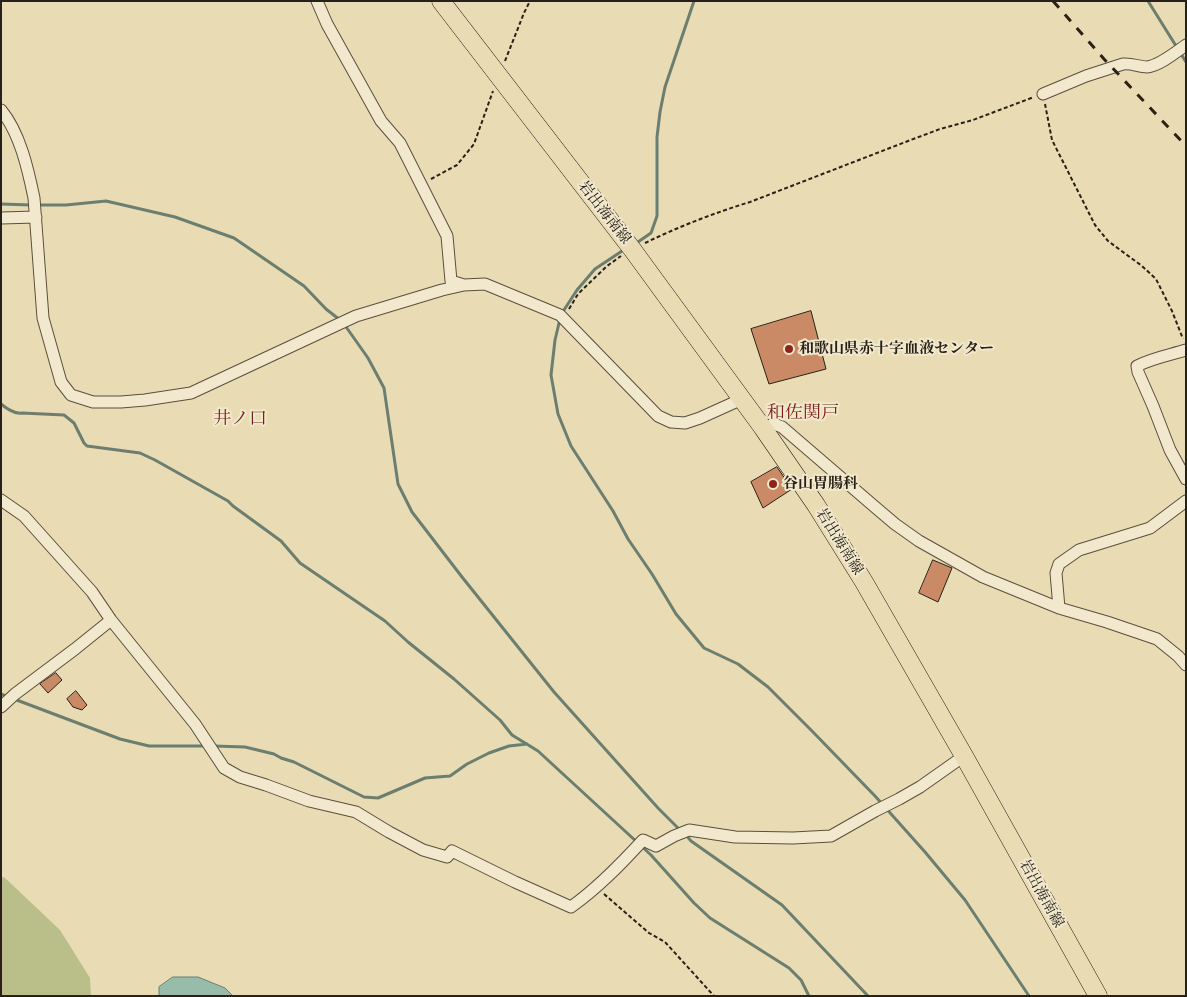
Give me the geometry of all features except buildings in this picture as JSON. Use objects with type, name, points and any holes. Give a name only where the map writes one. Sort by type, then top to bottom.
[{"type":"main road","name":"岩出海南線","points":[[441,1],[632,249],[763,428],[816,505],[864,582],[964,756],[1098,996]]},
{"type":"street","points":[[317,1],[327,24],[381,122],[400,143],[447,236],[451,281],[464,285]]},
{"type":"street","points":[[1042,94],[1086,76],[1124,64],[1147,67],[1156,65],[1181,48]]},
{"type":"street","points":[[1,110],[15,134],[27,167],[34,198],[43,318],[61,382],[71,395],[92,402],[121,402],[191,393],[356,316],[442,290],[464,285],[485,284],[560,315],[658,416],[671,422],[685,423],[742,399]]},
{"type":"street","points":[[1,218],[36,217]]},
{"type":"street","points":[[1186,348],[1167,356],[1146,361],[1137,366],[1170,450],[1186,479]]},
{"type":"street","points":[[763,428],[774,424],[782,427],[895,524],[919,541],[983,576],[1059,608],[1157,639],[1186,665]]},
{"type":"street","points":[[1,500],[24,516],[92,592],[111,620],[195,724],[224,768],[240,776],[308,801],[356,812],[424,850],[447,857],[452,851],[571,907],[616,869],[643,840],[656,846],[689,830],[735,837],[793,838],[831,836],[920,787],[964,756]]},
{"type":"street","points":[[1059,608],[1056,573],[1059,564],[1079,550],[1150,528],[1186,501]]},
{"type":"street","points":[[1,707],[111,620]]},
{"type":"path","points":[[421,184],[457,165],[474,144],[498,77],[530,1]]},
{"type":"path","points":[[564,319],[578,294],[607,266],[632,249],[664,234],[940,129],[973,120],[1042,94],[1052,140],[1095,224],[1108,241],[1142,266],[1156,279],[1172,310],[1186,348]]},
{"type":"path","points":[[596,887],[649,933],[665,942],[714,996]]},
{"type":"green space","points":[[4,877],[60,930],[90,978],[91,996],[1,996],[1,878]]},
{"type":"shaded area","points":[[173,977],[198,977],[225,988],[233,996],[159,996],[159,987]]},
{"type":"waterway","points":[[635,244],[651,233],[657,216],[657,137],[660,112],[665,87],[694,1]]},
{"type":"waterway","points":[[1148,1],[1186,62]]},
{"type":"waterway","points":[[38,205],[66,205],[106,201],[175,217],[234,238],[304,286],[326,309],[340,320]]},
{"type":"waterway","points":[[1,204],[31,205]]},
{"type":"waterway","points":[[562,313],[577,290],[595,269],[625,249]]},
{"type":"waterway","points":[[560,319],[555,340],[551,375],[558,414],[571,446],[676,614],[704,648],[738,664],[768,687],[875,796],[965,900],[1029,996]]},
{"type":"waterway","points":[[344,324],[368,358],[384,388],[398,484],[412,512],[554,692],[681,831]]},
{"type":"waterway","points":[[1,404],[17,413],[64,415],[74,423],[87,446],[140,453],[228,501],[281,541],[300,563],[385,621],[454,679],[500,720],[512,735],[538,751],[651,855],[710,918],[789,968],[801,980],[809,996]]},
{"type":"waterway","points":[[1,694],[8,697]]},
{"type":"waterway","points":[[14,699],[120,739],[149,746],[207,746]]},
{"type":"waterway","points":[[214,746],[245,747],[274,754],[364,797],[378,798],[425,778],[450,776],[467,764],[489,753],[509,746],[527,744]]},
{"type":"waterway","points":[[686,835],[691,841],[782,905],[868,996]]},
{"type":"railway","points":[[1053,1],[1104,59],[1186,146]]},
{"type":"place","name":"和歌山県赤十字血液センター","points":[[789,349]]},
{"type":"place","name":"谷山胃腸科","points":[[773,484]]},
{"type":"district","name":"和佐関戸","points":[[803,414]]},
{"type":"district","name":"井ノ口","points":[[240,420]]}]
